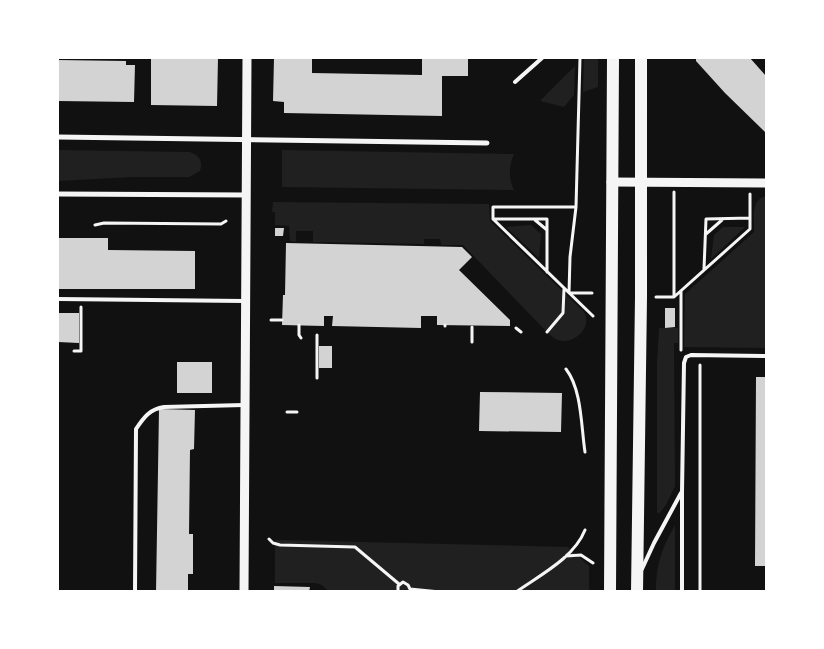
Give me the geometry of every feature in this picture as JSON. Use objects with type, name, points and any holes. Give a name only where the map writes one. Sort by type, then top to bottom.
[{"type":"main road","points":[[610,592],[612,58]]},
{"type":"main road","points":[[637,587],[641,58]]},
{"type":"street","points":[[244,592],[247,58]]},
{"type":"street","points":[[58,136],[487,143]]},
{"type":"street","points":[[611,182],[766,183]]},
{"type":"street","points":[[58,194],[247,195]]},
{"type":"lane","points":[[515,82],[542,58]]},
{"type":"lane","points":[[58,299],[246,301]]},
{"type":"lane","points":[[682,592],[684,363],[686,357],[766,356]]},
{"type":"lane","points":[[135,592],[136,428],[144,416],[154,409],[164,407],[246,405]]},
{"type":"lane","points":[[637,587],[654,544],[682,492]]},
{"type":"path","points":[[569,293],[570,257],[576,207],[580,58]]},
{"type":"path","points":[[674,192],[674,297]]},
{"type":"path","points":[[656,297],[674,297],[750,229],[750,194]]},
{"type":"path","points":[[576,207],[493,208],[493,219],[593,316]]},
{"type":"path","points":[[704,270],[706,219],[750,218]]},
{"type":"path","points":[[493,219],[547,219],[546,272]]},
{"type":"path","points":[[535,219],[547,230]]},
{"type":"path","points":[[706,235],[722,219]]},
{"type":"path","points":[[95,225],[104,223],[221,224],[226,221]]},
{"type":"path","points":[[547,332],[563,313],[564,288]]},
{"type":"path","points":[[681,291],[681,348],[686,357]]},
{"type":"path","points":[[569,293],[592,293]]},
{"type":"path","points":[[74,351],[81,351],[81,299]]},
{"type":"path","points":[[271,320],[282,320]]},
{"type":"path","points":[[299,325],[299,335],[301,338]]},
{"type":"path","points":[[472,327],[472,342]]},
{"type":"path","points":[[516,328],[521,332]]},
{"type":"path","points":[[317,335],[317,378]]},
{"type":"path","points":[[700,356],[700,592]]},
{"type":"path","points":[[566,369],[571,376],[578,397],[585,452]]},
{"type":"path","points":[[288,412],[298,412]]},
{"type":"path","points":[[516,592],[566,556],[578,544],[585,530]]},
{"type":"path","points":[[269,539],[273,543],[280,545],[355,547],[399,584]]},
{"type":"path","points":[[566,556],[581,555],[593,563]]},
{"type":"path","points":[[399,584],[405,582],[409,590],[440,592]]},
{"type":"path","points":[[398,592],[399,584]]},
{"type":"shaded area","points":[[584,58],[598,58],[598,87],[583,92]]},
{"type":"shaded area","points":[[575,66],[574,95],[564,107],[540,101]]},
{"type":"shaded area","points":[[58,150],[190,152],[200,159],[201,167],[200,171],[189,177],[132,177],[58,181]]},
{"type":"shaded area","points":[[282,150],[514,154],[510,172],[514,190],[282,187]]},
{"type":"shaded area","points":[[763,197],[766,197],[766,348],[684,347],[685,294],[754,232],[756,203]]},
{"type":"shaded area","points":[[273,202],[489,204],[490,221],[584,312],[586,324],[576,338],[564,341],[553,337],[463,245],[441,245],[440,239],[424,239],[424,244],[313,242],[313,231],[296,231],[296,242],[290,241],[289,226],[275,225],[275,212],[272,212]]},
{"type":"shaded area","points":[[531,225],[541,234],[539,258],[506,227]]},
{"type":"shaded area","points":[[723,227],[745,227],[711,259],[714,235]]},
{"type":"shaded area","points":[[659,328],[678,328],[678,343],[674,343],[675,486],[666,505],[659,514],[657,512],[657,361]]},
{"type":"shaded area","points":[[675,525],[675,591],[656,591],[657,573],[661,556]]},
{"type":"shaded area","points":[[275,540],[568,547],[589,566],[589,591],[329,592],[322,585],[315,583],[275,583]]},
{"type":"building","points":[[151,58],[218,58],[217,106],[151,105]]},
{"type":"building","points":[[274,58],[312,58],[312,73],[422,75],[422,58],[469,58],[468,76],[442,76],[442,116],[284,113],[284,102],[273,101]]},
{"type":"building","points":[[696,58],[750,58],[766,76],[766,133],[725,93],[696,61]]},
{"type":"building","points":[[58,60],[126,61],[126,65],[135,65],[134,102],[58,101]]},
{"type":"building","points":[[275,228],[284,228],[283,236],[275,236]]},
{"type":"building","points":[[58,238],[108,238],[108,250],[195,251],[195,289],[58,289]]},
{"type":"building","points":[[286,243],[462,247],[472,257],[459,270],[510,320],[510,326],[437,325],[437,316],[421,316],[421,328],[332,326],[333,316],[324,316],[324,326],[282,325],[283,295],[285,295]]},
{"type":"building","points":[[665,308],[675,308],[675,327],[665,328]]},
{"type":"building","points":[[58,313],[79,313],[79,343],[58,342]]},
{"type":"building","points":[[319,346],[332,346],[332,368],[319,368]]},
{"type":"building","points":[[177,362],[212,362],[212,393],[177,393]]},
{"type":"building","points":[[756,377],[766,377],[766,566],[755,566]]},
{"type":"building","points":[[480,392],[562,393],[561,432],[479,431]]},
{"type":"building","points":[[159,409],[195,410],[194,449],[190,450],[189,534],[193,534],[193,574],[188,574],[188,592],[156,592]]},
{"type":"building","points":[[274,586],[310,587],[309,592],[274,592]]}]
